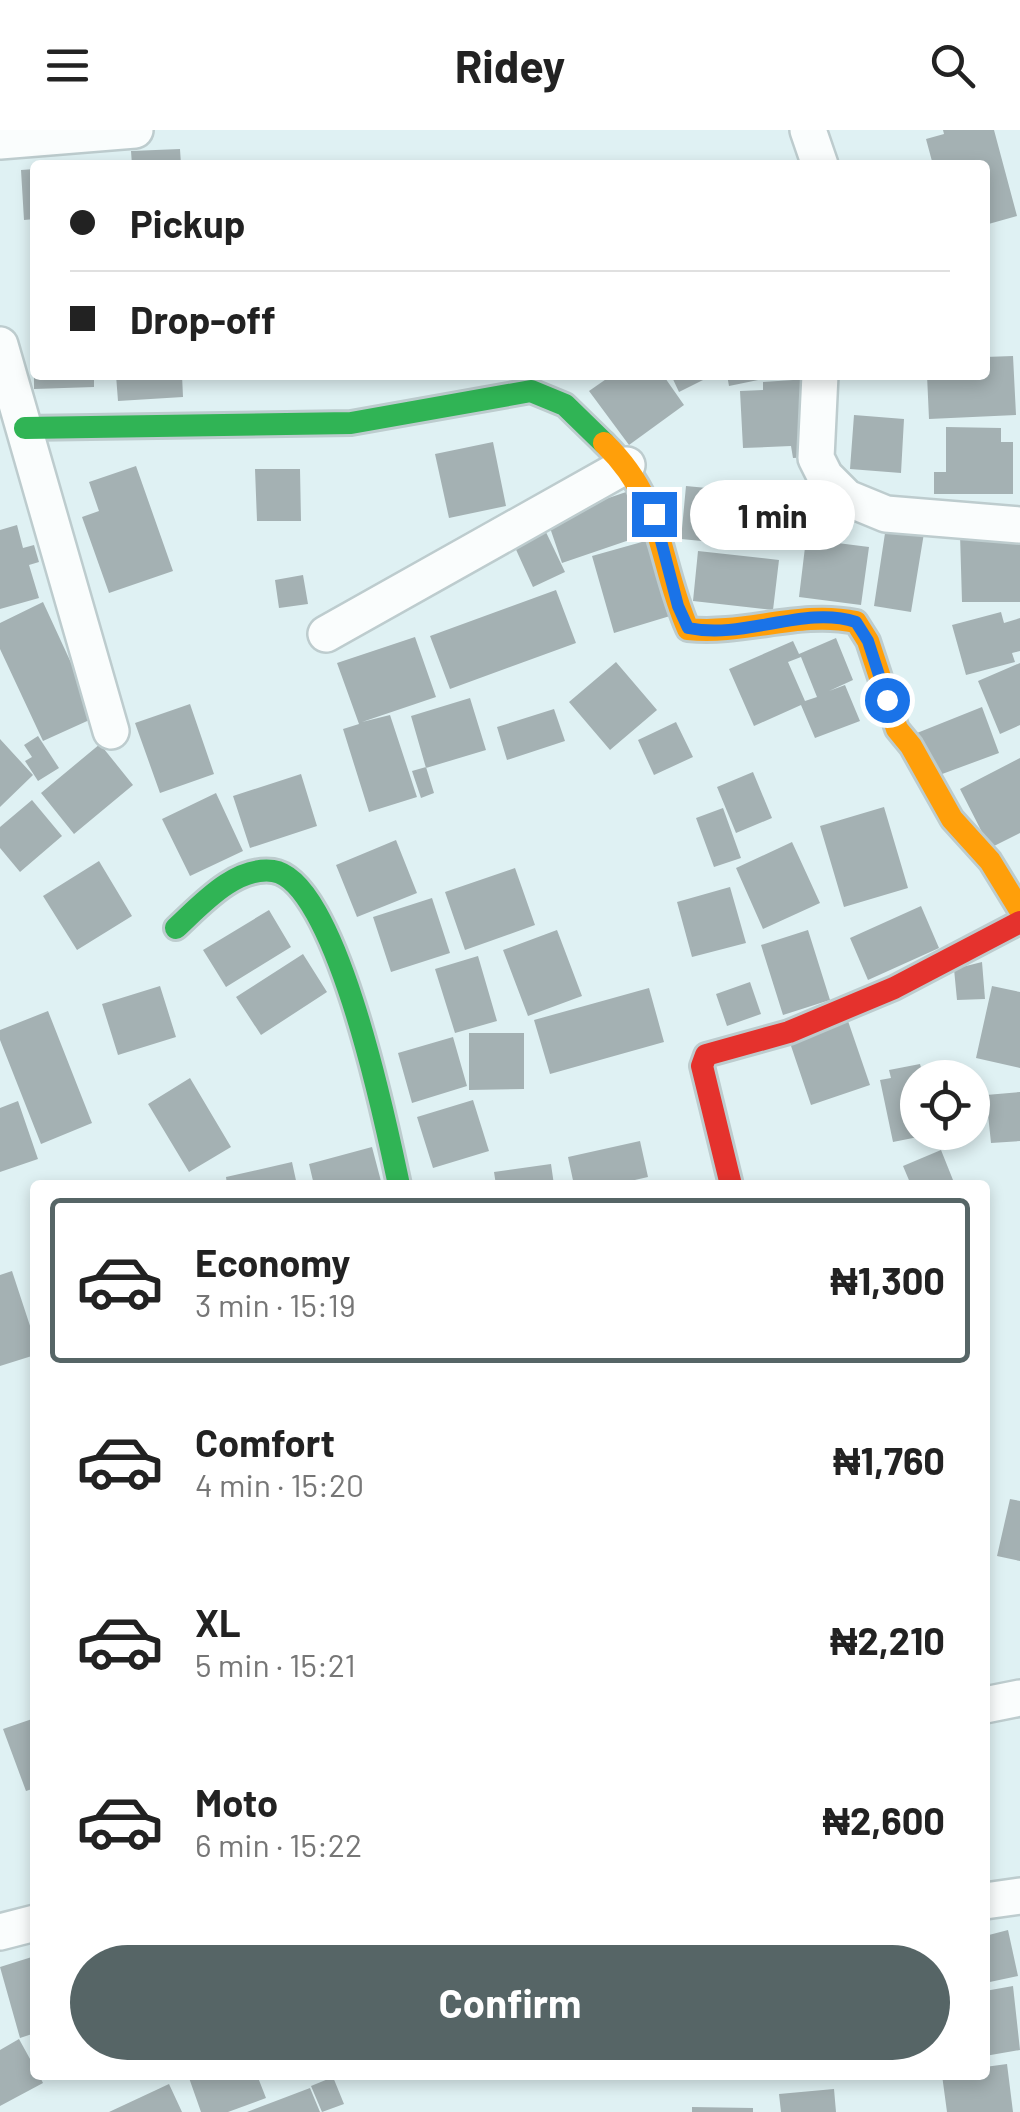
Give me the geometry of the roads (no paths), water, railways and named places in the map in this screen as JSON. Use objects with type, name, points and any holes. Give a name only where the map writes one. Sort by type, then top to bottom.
[{"type":"street","points":[[0,140],[135,130]]},
{"type":"street","points":[[808,130],[818,160]]},
{"type":"street","points":[[0,346],[112,731]]},
{"type":"street","points":[[820,380],[816,458],[825,476],[847,498],[886,514],[1020,525]]},
{"type":"street","points":[[25,428],[351,423],[531,391],[566,405],[627,464],[654,514],[678,606],[688,628],[712,634],[835,616],[856,622],[868,641],[897,729],[911,746],[952,819],[990,862],[1020,910]]},
{"type":"street","points":[[326,634],[627,464]]},
{"type":"street","points":[[176,928],[211,896],[240,879],[268,870],[284,874],[298,886],[330,943],[364,1026],[398,1180]]},
{"type":"street","points":[[731,1180],[702,1066],[706,1055],[789,1032],[876,996],[1020,922]]},
{"type":"street","points":[[990,1705],[1020,1698]]},
{"type":"street","points":[[990,1900],[1020,1896]]},
{"type":"street","points":[[0,1932],[30,1924]]}]
